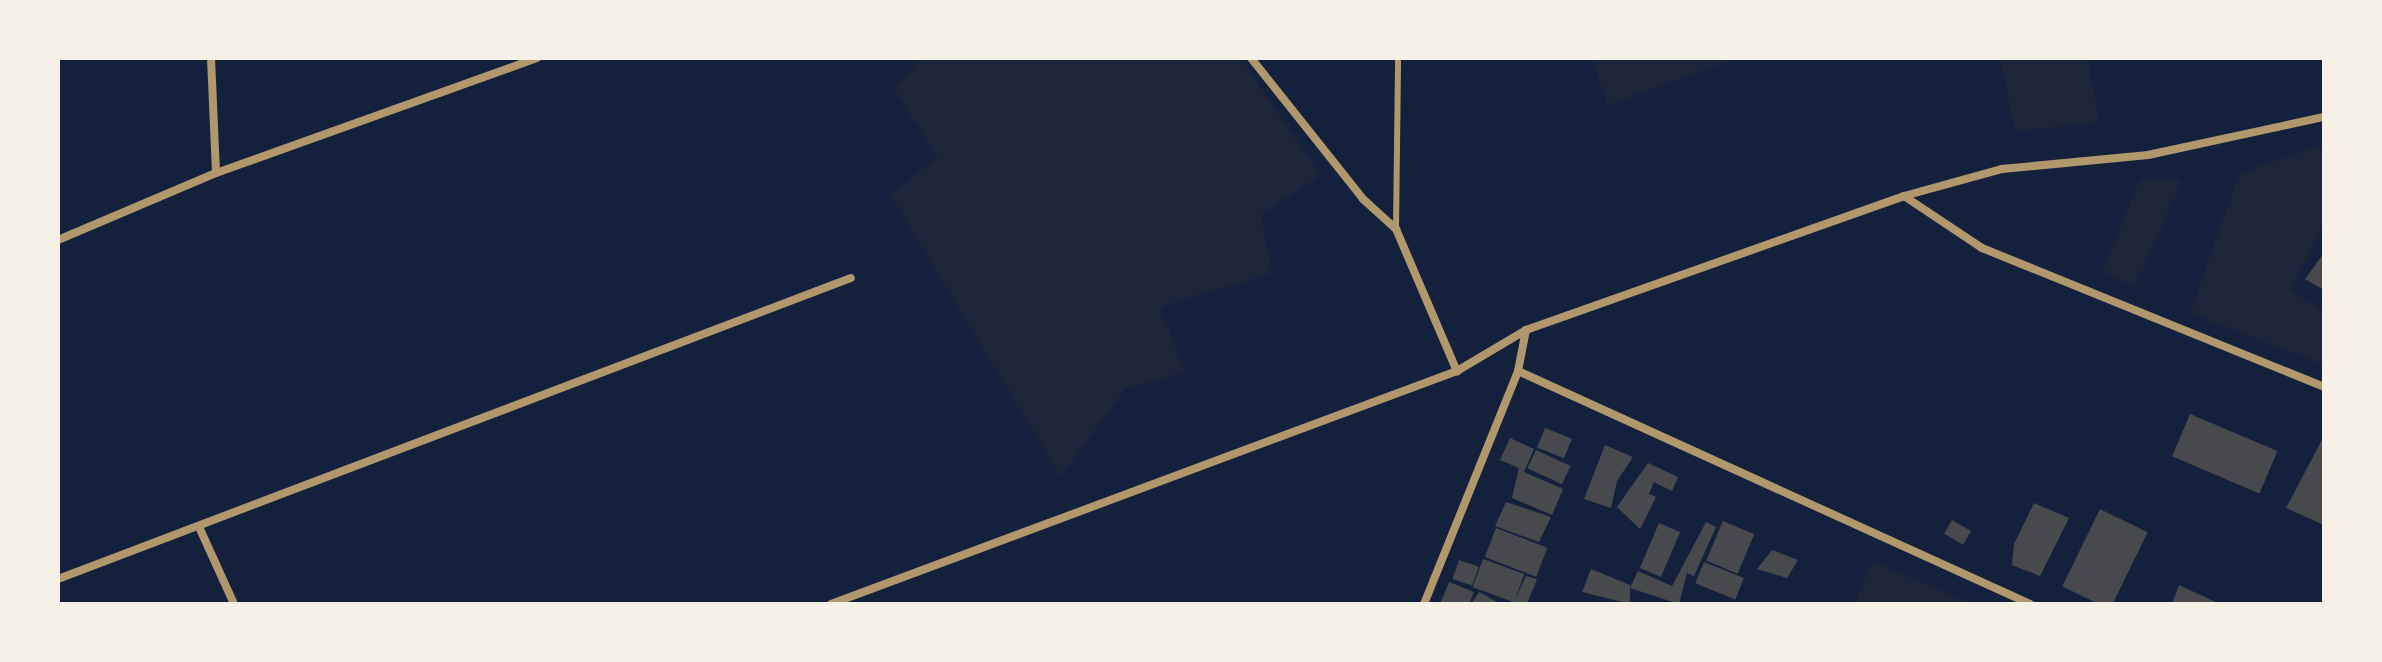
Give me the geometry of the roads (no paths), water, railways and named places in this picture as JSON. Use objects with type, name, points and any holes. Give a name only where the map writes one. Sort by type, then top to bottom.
[{"type":"street","points":[[211,58],[216,173]]},
{"type":"street","points":[[58,240],[216,173],[515,62],[537,58]]},
{"type":"street","points":[[1251,58],[1363,199],[1396,229],[1457,371]]},
{"type":"street","points":[[831,604],[1457,371],[1526,330],[1904,196],[2002,169],[2148,155],[2324,117]]},
{"type":"street","points":[[1904,196],[1982,248],[2324,387]]},
{"type":"street","points":[[58,579],[200,529],[851,278]]},
{"type":"street","points":[[1424,604],[1518,371],[1526,330]]},
{"type":"street","points":[[1518,371],[2030,604]]},
{"type":"street","points":[[200,529],[234,604]]},
{"type":"lane","points":[[1396,229],[1398,58]]}]
